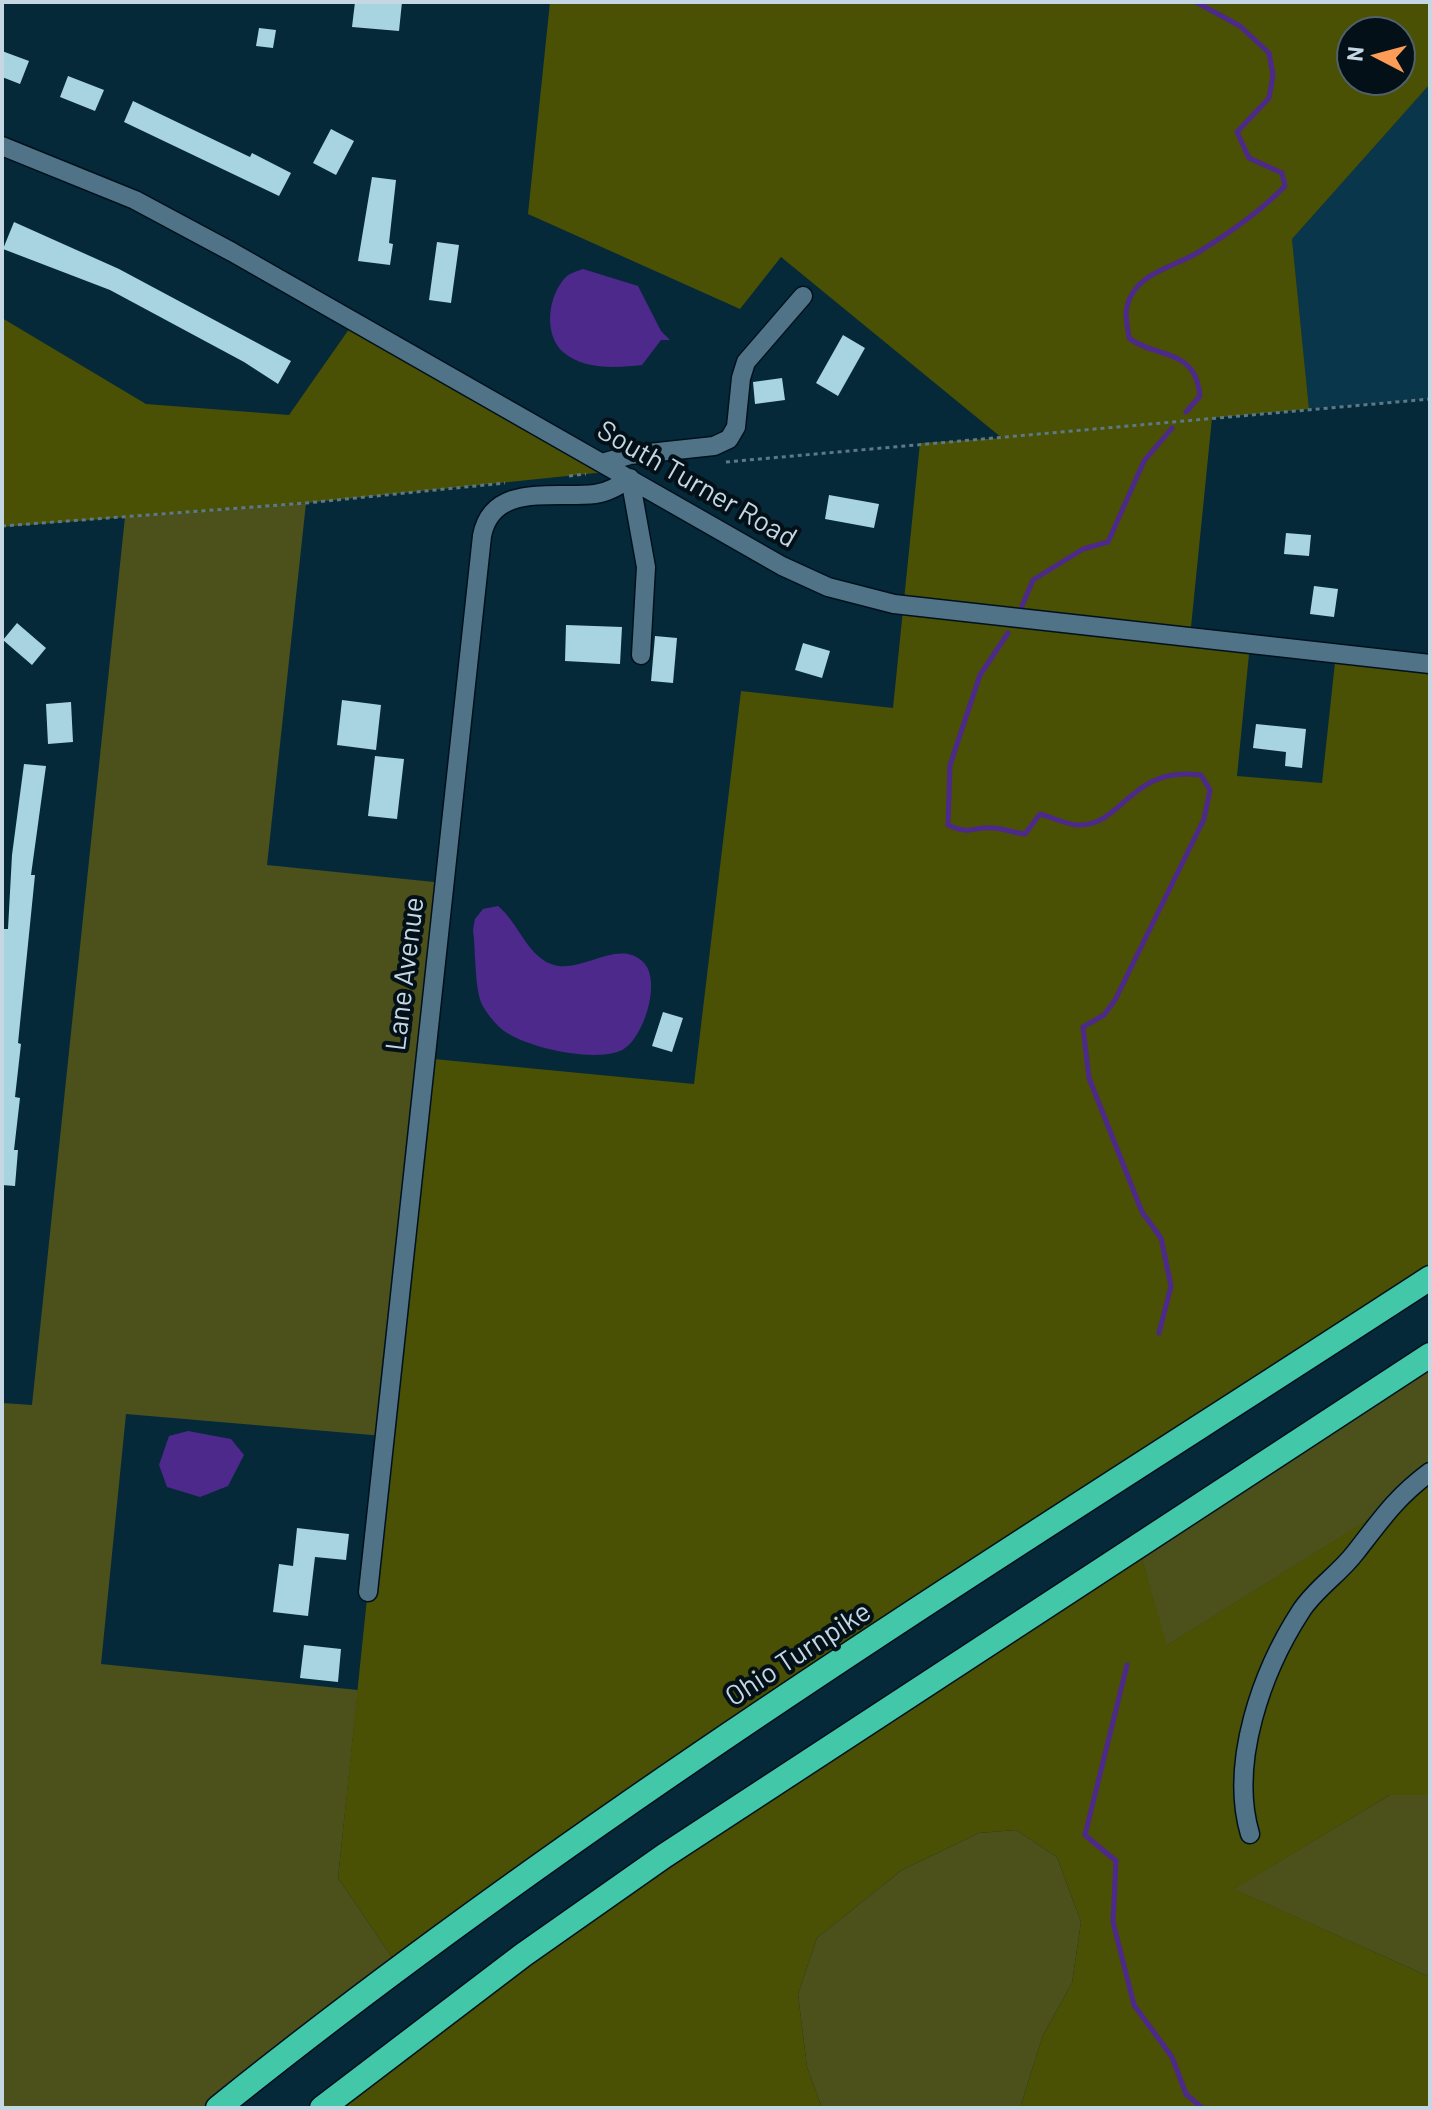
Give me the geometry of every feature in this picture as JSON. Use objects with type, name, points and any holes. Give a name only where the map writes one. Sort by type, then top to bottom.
[{"type":"highway","name":"Ohio Turnpike","points":[[218,2108],[409,1958],[625,1804],[1430,1278]]},
{"type":"highway","points":[[322,2108],[523,1955],[664,1856],[1430,1355]]},
{"type":"street","name":"South Turner Road","points":[[2,146],[135,200],[599,468],[630,478],[782,566],[861,597],[1005,617],[1430,664]]},
{"type":"street","points":[[599,468],[630,455],[714,446],[729,439],[736,427],[741,378],[746,362],[803,296]]},
{"type":"street","points":[[630,478],[646,567],[641,655]]},
{"type":"street","name":"Lane Avenue","points":[[368,1592],[431,980],[484,523],[496,506],[505,502],[523,497],[594,494],[612,490],[630,478]]},
{"type":"street","points":[[1250,1834],[1243,1811],[1248,1738],[1264,1680],[1302,1609],[1355,1554],[1386,1509],[1430,1472]]},
{"type":"path","points":[[714,463],[1430,399]]},
{"type":"path","points":[[563,477],[599,468]]},
{"type":"path","points":[[2,526],[306,503],[507,482]]},
{"type":"shaded area","points":[[1430,84],[1430,399],[1309,409],[1292,239]]},
{"type":"shaded area","points":[[583,269],[638,286],[661,331],[670,340],[661,340],[642,365],[590,365],[571,358],[557,344],[550,325],[555,294],[566,277]]},
{"type":"shaded area","points":[[498,906],[535,953],[551,964],[574,965],[623,953],[644,963],[651,983],[648,1010],[630,1044],[611,1054],[562,1052],[515,1037],[496,1023],[484,1008],[478,993],[473,930],[475,919],[483,909]]},
{"type":"shaded area","points":[[188,1431],[231,1439],[244,1455],[228,1486],[200,1497],[167,1487],[159,1465],[169,1436]]},
{"type":"green space","points":[[550,2],[1430,2],[1430,84],[1292,239],[1309,409],[1212,418],[1190,637],[1250,644],[1237,776],[1322,783],[1336,653],[1430,664],[1430,1278],[398,1966],[338,1878],[423,1058],[694,1084],[741,691],[893,708],[920,443],[1002,438],[781,257],[740,309],[528,214]]},
{"type":"green space","points":[[2,318],[146,404],[289,415],[354,322],[630,478],[596,473],[306,503],[2,527]]},
{"type":"green space","points":[[306,503],[267,865],[444,883],[384,1436],[126,1414],[101,1664],[358,1690],[338,1878],[398,1966],[218,2108],[2,2108],[2,1403],[32,1405],[125,517]]},
{"type":"green space","points":[[1430,1355],[1430,1472],[1386,1509],[1166,1646],[1138,1545]]},
{"type":"green space","points":[[1430,1472],[1430,1795],[1390,1795],[1234,1889],[1430,1977],[1430,2108],[1020,2108],[1043,2035],[1072,1983],[1081,1922],[1057,1857],[1016,1830],[979,1833],[902,1870],[817,1938],[798,1994],[807,2067],[822,2108],[322,2108],[373,2067],[1138,1545],[1167,1645],[1385,1509]]},
{"type":"green space","points":[[1390,1795],[1430,1795],[1430,1977],[1233,1889]]},
{"type":"green space","points":[[1016,1830],[1057,1857],[1081,1922],[1072,1983],[1043,2035],[1020,2108],[822,2108],[807,2067],[798,1994],[817,1938],[902,1870],[979,1833]]},
{"type":"building","points":[[355,2],[402,2],[399,31],[352,27]]},
{"type":"building","points":[[259,28],[276,30],[273,48],[256,46]]},
{"type":"building","points":[[2,51],[29,61],[20,84],[2,77]]},
{"type":"building","points":[[68,76],[104,90],[95,111],[60,97]]},
{"type":"building","points":[[133,101],[250,157],[252,153],[291,173],[279,196],[124,122]]},
{"type":"building","points":[[331,129],[354,141],[336,175],[313,163]]},
{"type":"building","points":[[372,177],[396,180],[389,243],[393,244],[390,265],[358,261]]},
{"type":"building","points":[[14,222],[119,269],[291,361],[278,384],[244,362],[110,290],[3,249]]},
{"type":"building","points":[[437,242],[459,245],[451,303],[429,300]]},
{"type":"building","points":[[843,335],[865,348],[838,396],[816,383]]},
{"type":"building","points":[[782,378],[785,400],[755,404],[753,382]]},
{"type":"building","points":[[829,495],[879,504],[874,528],[825,519]]},
{"type":"building","points":[[1286,533],[1311,535],[1309,556],[1284,554]]},
{"type":"building","points":[[1314,586],[1338,589],[1334,617],[1310,614]]},
{"type":"building","points":[[17,623],[46,648],[32,665],[3,640]]},
{"type":"building","points":[[566,625],[622,627],[620,664],[565,661]]},
{"type":"building","points":[[655,636],[677,638],[673,683],[651,681]]},
{"type":"building","points":[[803,643],[830,651],[822,678],[795,670]]},
{"type":"building","points":[[342,700],[381,705],[376,750],[337,745]]},
{"type":"building","points":[[71,702],[73,742],[48,744],[46,704]]},
{"type":"building","points":[[1256,724],[1306,729],[1302,768],[1285,766],[1286,752],[1253,748]]},
{"type":"building","points":[[375,756],[404,759],[397,819],[368,816]]},
{"type":"building","points":[[24,764],[46,766],[31,875],[35,875],[18,1043],[21,1044],[15,1097],[20,1098],[14,1150],[18,1150],[15,1186],[2,1185],[2,952],[4,929],[8,929],[12,855]]},
{"type":"building","points":[[663,1012],[683,1018],[672,1052],[652,1046]]},
{"type":"building","points":[[297,1528],[349,1534],[346,1560],[315,1557],[308,1616],[273,1612],[279,1564],[293,1566]]},
{"type":"building","points":[[304,1645],[341,1649],[338,1682],[300,1678]]},
{"type":"waterway","points":[[1186,412],[1200,396],[1197,380],[1182,361],[1129,338],[1126,317],[1129,301],[1143,281],[1220,238],[1254,214],[1285,186],[1282,173],[1249,158],[1237,132],[1269,98],[1273,75],[1269,53],[1240,26],[1196,2]]},
{"type":"waterway","points":[[1022,606],[1033,580],[1083,549],[1108,542],[1144,461],[1172,428]]},
{"type":"waterway","points":[[1008,633],[980,675],[950,765],[948,825],[962,830],[997,828],[1025,834],[1040,814],[1077,825],[1093,823],[1106,817],[1143,787],[1177,774],[1201,775],[1210,790],[1204,819],[1115,1000],[1104,1015],[1083,1027],[1089,1078],[1142,1212],[1161,1238],[1171,1286],[1159,1333]]},
{"type":"waterway","points":[[1127,1665],[1085,1835],[1116,1861],[1113,1922],[1134,2005],[1172,2057],[1186,2094],[1202,2108]]}]
